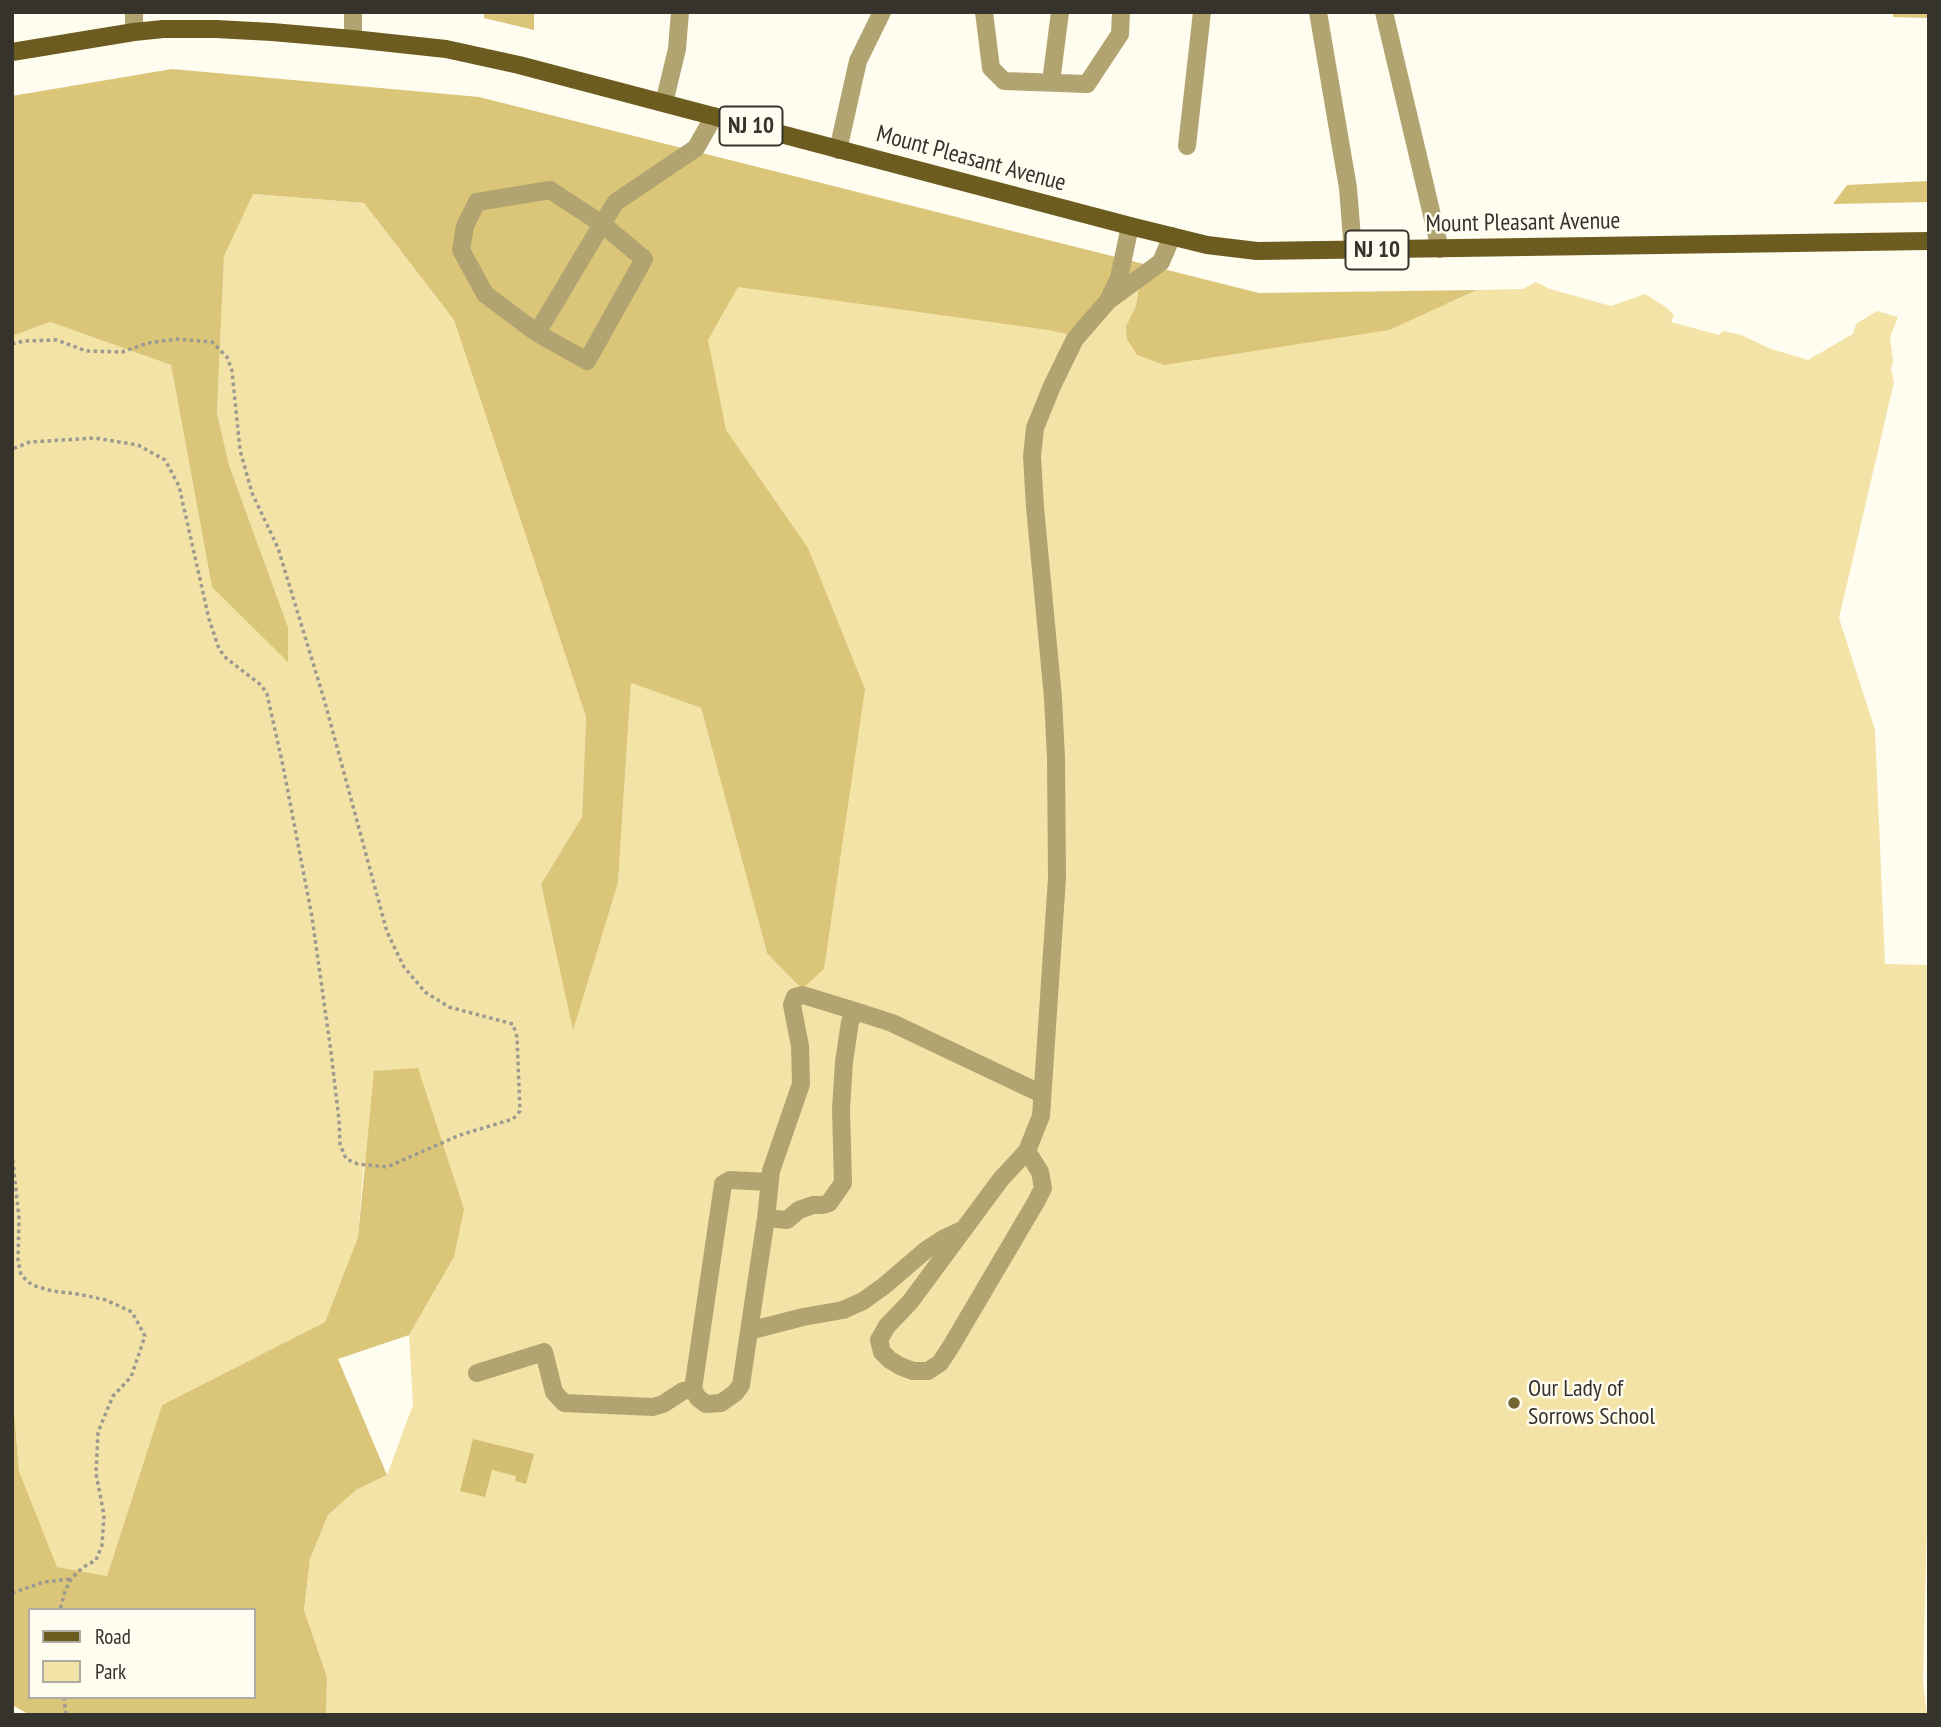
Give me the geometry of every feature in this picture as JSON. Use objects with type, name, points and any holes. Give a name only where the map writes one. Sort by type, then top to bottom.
[{"type":"main road","name":"Mount Pleasant Avenue","points":[[12,52],[163,29],[216,29],[353,38],[446,49],[519,65],[1130,226],[1207,245],[1257,251],[1929,241]]},
{"type":"street","points":[[134,12],[134,32]]},
{"type":"street","points":[[353,12],[353,38]]},
{"type":"street","points":[[664,103],[677,49],[680,12]]},
{"type":"street","points":[[838,150],[858,61],[882,12]]},
{"type":"street","points":[[984,12],[991,68],[1004,81],[1087,84],[1120,33],[1121,12]]},
{"type":"street","points":[[1051,82],[1060,12]]},
{"type":"street","points":[[1187,146],[1202,12]]},
{"type":"street","points":[[1318,12],[1348,188],[1353,251]]},
{"type":"street","points":[[1384,12],[1440,249]]},
{"type":"street","points":[[537,333],[616,202],[696,148],[714,116]]},
{"type":"street","points":[[550,190],[603,224],[644,259],[587,361],[537,333],[485,294],[461,250],[465,226],[477,202],[550,190]]},
{"type":"street","points":[[1108,301],[1119,278],[1130,226]]},
{"type":"street","points":[[1027,1151],[1040,1172],[1043,1188],[940,1363],[928,1371],[913,1371],[890,1360],[882,1352],[879,1340],[887,1326],[910,1302],[1001,1179],[1027,1151],[1041,1116],[1057,878],[1056,758],[1032,456],[1035,428],[1075,339],[1108,301],[1161,262],[1172,236]]},
{"type":"street","points":[[769,1182],[730,1180],[723,1184],[693,1389],[698,1398],[706,1404],[721,1403],[741,1385],[771,1171],[801,1084],[800,1046],[792,1005],[795,997],[803,995],[892,1023],[1042,1094]]},
{"type":"street","points":[[766,1218],[787,1220],[799,1210],[829,1203],[842,1183],[841,1108],[844,1062],[850,1022],[855,1011]]},
{"type":"street","points":[[749,1331],[843,1310],[863,1301],[926,1250],[964,1229]]},
{"type":"street","points":[[477,1373],[544,1352],[554,1392],[564,1403],[653,1407],[683,1391],[693,1389]]},
{"type":"path","points":[[12,344],[57,340],[86,351],[122,352],[149,343],[177,339],[212,342],[227,357],[232,371],[240,450],[252,493],[278,548],[324,699],[387,932],[404,967],[425,992],[449,1007],[513,1024],[517,1037],[520,1111],[513,1119],[460,1135],[387,1167],[358,1164],[346,1159],[340,1144],[331,1052],[312,917],[267,694],[261,685],[226,658],[219,649],[209,620],[179,486],[165,460],[138,445],[95,438],[30,442],[12,449]]},
{"type":"path","points":[[12,1153],[19,1218],[18,1260],[22,1275],[32,1286],[106,1300],[132,1312],[145,1336],[131,1377],[113,1396],[98,1432],[96,1474],[104,1515],[102,1545],[96,1560],[82,1568],[71,1579],[61,1608]]},
{"type":"path","points":[[12,1594],[44,1582],[71,1579]]},
{"type":"green space","points":[[252,194],[364,203],[454,320],[586,717],[582,817],[541,884],[573,1028],[618,883],[631,683],[701,708],[767,953],[726,430],[722,412],[692,378],[717,278],[1104,314],[1134,289],[1140,288],[1136,306],[1126,326],[1447,304],[1477,290],[1523,289],[1536,282],[1550,289],[1611,306],[1645,294],[1674,315],[1671,322],[1719,335],[1723,331],[1741,335],[1771,349],[1808,360],[1853,334],[1856,324],[1877,311],[1898,317],[1890,337],[1894,382],[1839,618],[1875,730],[1885,964],[1929,965],[1929,1439],[1923,1681],[1927,1715],[326,1715],[327,1677],[304,1610],[310,1559],[328,1515],[356,1490],[387,1475],[413,1405],[409,1335],[454,1257],[364,1161],[358,1237],[325,1322],[162,1405],[107,1576],[57,1568],[19,1471],[12,1384],[12,336],[50,322],[171,365],[212,587],[288,627],[229,465],[217,413],[224,256]]},
{"type":"shaded area","points":[[484,12],[534,12],[534,30],[484,18]]},
{"type":"shaded area","points":[[1893,12],[1929,12],[1929,18],[1893,17]]},
{"type":"shaded area","points":[[172,69],[479,97],[1259,293],[1477,290],[1389,330],[1164,365],[1137,355],[1127,339],[1126,326],[1136,306],[1139,288],[1134,289],[1103,317],[1085,338],[1049,330],[738,287],[708,340],[726,430],[808,548],[865,689],[824,969],[802,989],[767,953],[701,708],[631,683],[618,883],[573,1030],[541,884],[582,817],[586,717],[454,320],[364,203],[253,194],[224,256],[217,413],[229,465],[288,627],[288,662],[212,587],[171,365],[50,322],[12,336],[12,96]]},
{"type":"shaded area","points":[[1929,181],[1929,202],[1833,204],[1847,185]]},
{"type":"shaded area","points":[[418,1068],[464,1209],[454,1257],[409,1335],[338,1359],[387,1475],[356,1490],[328,1515],[310,1559],[304,1610],[327,1677],[326,1715],[30,1715],[12,1705],[12,1384],[19,1471],[57,1567],[107,1576],[162,1405],[325,1322],[358,1237],[374,1071]]},
{"type":"shaded area","points":[[473,1439],[534,1454],[526,1484],[515,1481],[516,1476],[492,1470],[485,1497],[460,1491]]},
{"type":"place","name":"Our Lady of Sorrows School","points":[[1514,1403]]}]
